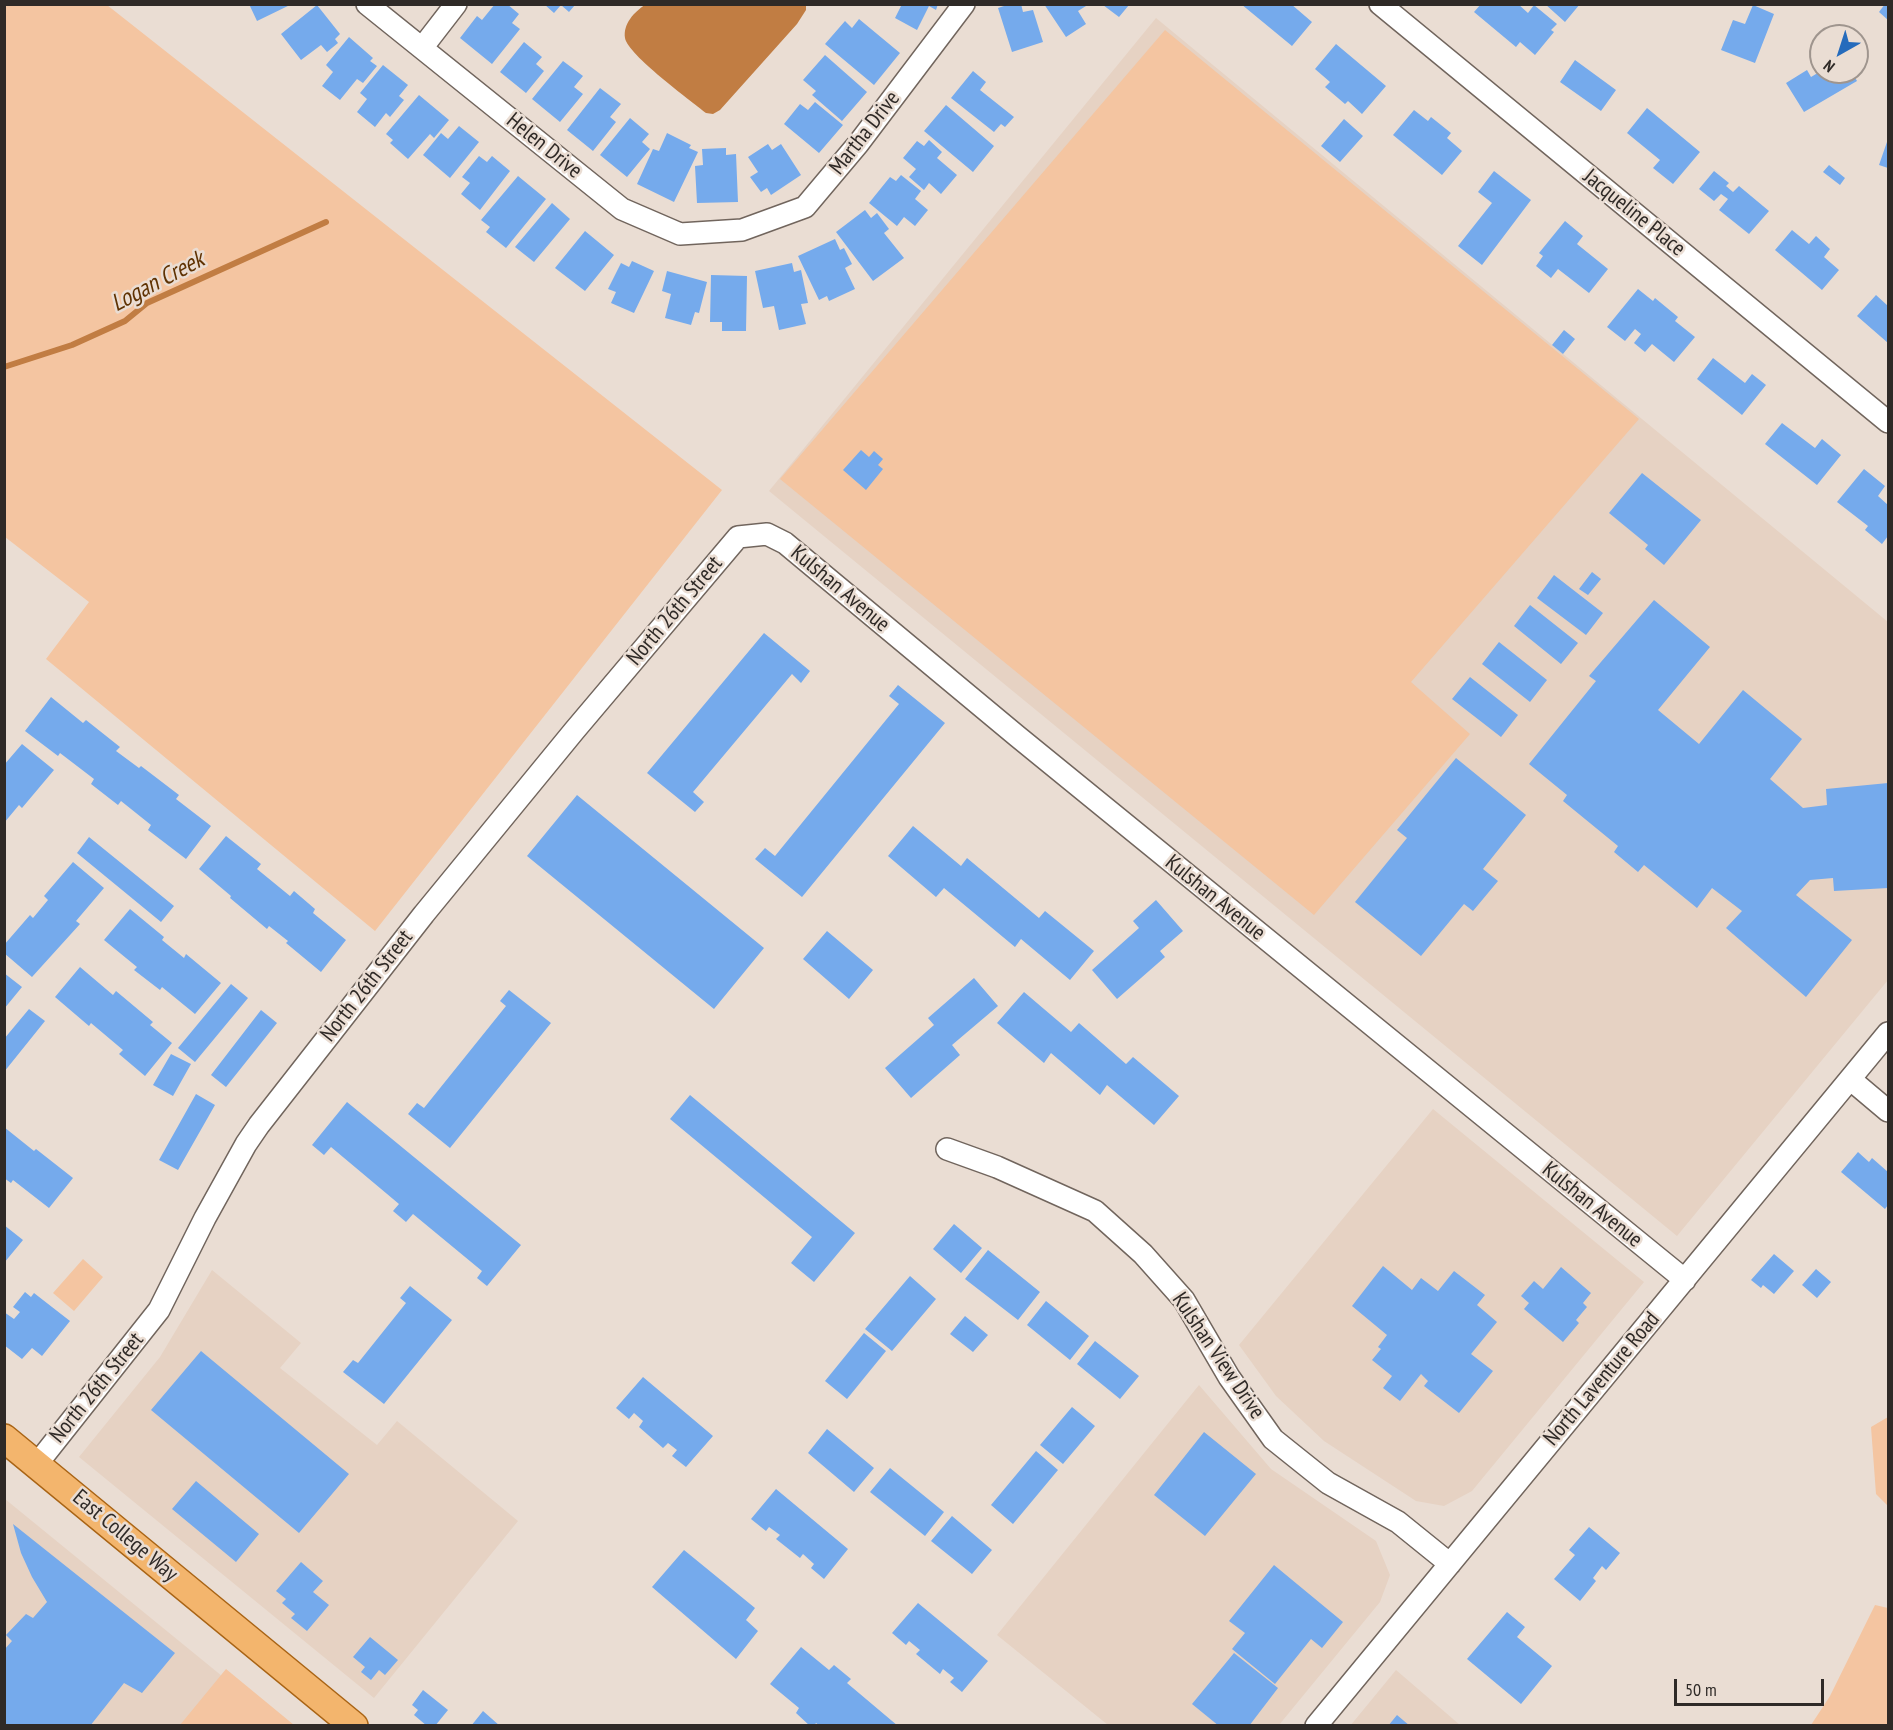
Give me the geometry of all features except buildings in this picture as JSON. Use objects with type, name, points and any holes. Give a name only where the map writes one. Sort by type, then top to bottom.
[{"type":"main road","name":"East College Way","points":[[4,1438],[354,1725]]},
{"type":"street","name":"Helen Drive","points":[[367,4],[622,208],[680,234],[742,230]]},
{"type":"street","points":[[422,48],[456,4]]},
{"type":"street","name":"Martha Drive","points":[[742,230],[805,207],[858,144],[964,4]]},
{"type":"street","name":"Jacqueline Place","points":[[1380,4],[1888,422]]},
{"type":"street","name":"Kulshan Avenue","points":[[738,537],[767,534],[785,543],[1017,736],[1685,1280]]},
{"type":"street","name":"North 26th Street","points":[[37,1464],[159,1310],[205,1218],[259,1125],[424,914],[581,722],[738,537]]},
{"type":"street","name":"North Laventure Road","points":[[1316,1725],[1888,1033]]},
{"type":"street","points":[[1850,1079],[1888,1111]]},
{"type":"street","name":"Kulshan View Drive","points":[[947,1149],[997,1167],[1095,1211],[1143,1254],[1184,1300],[1229,1377],[1273,1439],[1328,1483],[1398,1522],[1449,1564]]},
{"type":"shaded area","points":[[806,4],[806,10],[797,24],[720,110],[713,114],[706,113],[674,88],[629,46],[625,38],[626,28],[633,15],[645,5]]},
{"type":"shaded area","points":[[4,5],[107,5],[722,490],[375,931],[46,659],[89,602],[5,537]]},
{"type":"shaded area","points":[[1156,18],[1888,622],[1888,980],[1677,1236],[769,491]]},
{"type":"shaded area","points":[[1165,30],[1639,419],[1411,682],[1470,734],[1314,915],[780,479]]},
{"type":"shaded area","points":[[1433,1109],[1644,1282],[1472,1491],[1444,1506],[1416,1501],[1324,1441],[1276,1396],[1239,1345]]},
{"type":"shaded area","points":[[83,1259],[103,1277],[74,1311],[53,1293]]},
{"type":"shaded area","points":[[212,1270],[301,1343],[280,1368],[377,1445],[397,1421],[518,1521],[374,1698],[79,1457],[160,1357]]},
{"type":"shaded area","points":[[1199,1385],[1271,1469],[1376,1541],[1390,1575],[1380,1602],[1279,1725],[1108,1725],[997,1635]]},
{"type":"shaded area","points":[[1888,1417],[1888,1506],[1876,1494],[1871,1427]]},
{"type":"shaded area","points":[[5,1499],[282,1725],[5,1725]]},
{"type":"shaded area","points":[[1875,1605],[1888,1608],[1888,1725],[1811,1725],[1830,1696]]},
{"type":"shaded area","points":[[226,1669],[294,1725],[180,1725]]},
{"type":"shaded area","points":[[1396,1670],[1460,1725],[1350,1726]]},
{"type":"waterway","name":"Logan Creek","points":[[4,367],[72,345],[125,321],[147,303],[326,222]]}]
